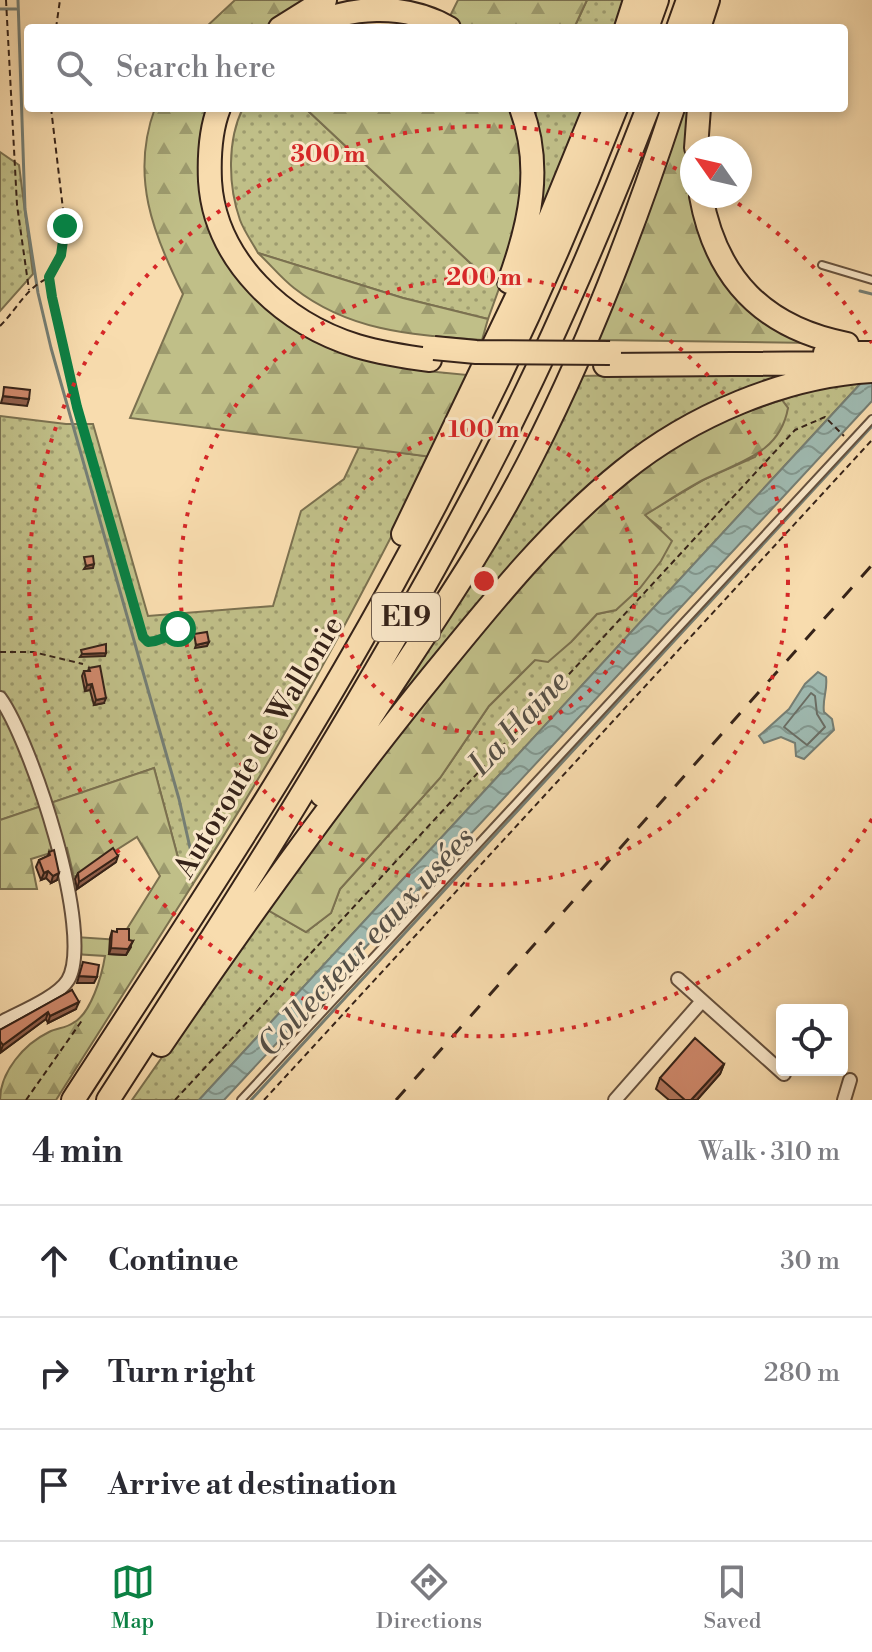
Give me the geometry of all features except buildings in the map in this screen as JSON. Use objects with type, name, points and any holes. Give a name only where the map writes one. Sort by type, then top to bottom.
[{"type":"highway","points":[[286,24],[325,0]]},
{"type":"highway","points":[[627,24],[635,0]]},
{"type":"highway","points":[[648,24],[657,0]]},
{"type":"highway","points":[[679,24],[688,0]]},
{"type":"highway","points":[[700,24],[708,0]]},
{"type":"highway","points":[[712,24],[717,0]]},
{"type":"highway","points":[[314,24],[340,14],[380,10],[426,18],[440,24]]},
{"type":"highway","points":[[218,112],[210,144],[211,195],[215,215],[239,264],[260,289],[283,307],[330,335],[356,346],[432,354],[476,352],[607,359],[872,363]]},
{"type":"highway","points":[[231,112],[223,137],[221,167],[225,198],[242,245],[260,269],[288,295],[347,328],[432,354]]},
{"type":"highway","points":[[448,444],[496,319],[529,217],[533,189],[532,156],[522,112]]},
{"type":"highway","points":[[394,582],[398,545],[523,284],[593,112]]},
{"type":"highway","name":"Autoroute de Wallonie","points":[[73,1100],[261,806],[394,582],[470,438],[540,291],[614,112]]},
{"type":"highway","name":"Autoroute de Wallonie","points":[[109,1098],[295,807],[460,521],[568,301],[646,112]]},
{"type":"highway","points":[[247,919],[379,704],[441,614],[531,458],[614,278],[672,112]]},
{"type":"highway","points":[[697,136],[699,112]]},
{"type":"highway","points":[[704,208],[720,256],[729,273],[752,300],[788,324],[824,340],[872,350]]},
{"type":"highway","points":[[607,359],[872,350]]},
{"type":"highway","points":[[109,1098],[138,1079],[247,919],[398,718],[484,612],[552,536],[623,471],[680,433],[738,405],[816,379],[872,371]]},
{"type":"street","points":[[0,698],[27,749],[63,864],[76,937],[69,979],[51,995],[0,1023]]},
{"type":"street","points":[[678,979],[776,1067]]},
{"type":"street","points":[[636,1100],[620,1095],[702,1001]]},
{"type":"street","points":[[844,1100],[850,1080]]},
{"type":"lane","points":[[822,265],[872,280]]},
{"type":"lane","points":[[241,1100],[872,419]]},
{"type":"path","points":[[6,0],[17,205],[29,290]]},
{"type":"path","points":[[57,24],[60,0]]},
{"type":"path","points":[[0,326],[19,307],[32,286],[49,277],[61,255],[65,226],[51,112]]},
{"type":"path","points":[[49,277],[77,407],[143,637],[148,642],[154,642],[178,629],[193,627]]},
{"type":"path","points":[[175,1100],[795,430],[825,417],[843,434]]},
{"type":"path","points":[[264,1100],[872,440]]},
{"type":"path","points":[[0,652],[33,652],[83,664]]},
{"type":"path","points":[[26,1100],[83,1019]]},
{"type":"green space","points":[[235,0],[304,2],[271,24],[209,24]]},
{"type":"green space","points":[[458,0],[587,0],[576,24],[455,24],[448,20]]},
{"type":"green space","points":[[587,0],[625,0],[616,24],[576,24]]},
{"type":"green space","points":[[154,112],[207,112],[200,136],[198,166],[201,197],[219,244],[348,353],[426,371],[468,375],[432,457],[130,418],[183,294],[162,249],[148,204],[145,157]]},
{"type":"green space","points":[[241,112],[309,112],[482,274],[501,283],[488,319],[403,298],[258,253],[240,220],[233,193],[231,163]]},
{"type":"green space","points":[[309,112],[513,112],[519,127],[524,193],[501,283],[482,274]]},
{"type":"green space","points":[[536,112],[582,112],[507,307],[532,123]]},
{"type":"green space","points":[[682,112],[692,112],[692,136],[680,136],[680,208],[696,208],[705,239],[812,343],[598,340]]},
{"type":"green space","points":[[0,152],[19,165],[33,274],[0,311]]},
{"type":"green space","points":[[258,253],[403,298],[488,319],[482,340],[384,329],[337,314],[294,288]]},
{"type":"green space","points":[[785,372],[787,382],[747,393],[359,759],[384,710],[581,376]]},
{"type":"green space","points":[[862,382],[199,1100],[132,1100],[266,909],[306,932],[331,913],[340,889],[440,778],[489,706],[535,660],[571,642],[597,614],[616,610],[661,528],[644,515],[705,479],[755,457],[788,408],[782,400],[815,388]]},
{"type":"green space","points":[[782,400],[788,408],[784,423],[768,445],[645,515],[672,541],[640,588],[616,610],[597,614],[548,662],[535,660],[489,706],[440,778],[340,889],[331,913],[306,932],[266,909],[455,663],[565,537],[627,481],[674,447],[719,423]]},
{"type":"green space","points":[[0,416],[93,424],[148,616],[273,606],[301,511],[344,479],[359,447],[432,457],[318,674],[193,884],[180,865],[154,768],[0,820]]},
{"type":"green space","points":[[154,768],[180,865],[193,884],[56,1100],[0,1100],[4,1079],[23,1051],[40,1037],[73,1023],[90,1003],[105,956],[74,954],[76,937],[120,940],[160,876],[137,837],[74,877],[67,848],[31,859],[37,889],[0,889],[0,820]]},
{"type":"water","points":[[862,382],[872,382],[872,401],[224,1100],[199,1100]]},
{"type":"water","points":[[818,672],[826,677],[824,712],[832,719],[834,730],[804,759],[796,756],[795,743],[781,737],[764,743],[759,736],[789,709],[805,684]]},
{"type":"waterway","points":[[18,0],[25,209],[38,293],[179,799],[191,852]]},
{"type":"waterway","points":[[0,9],[16,9]]},
{"type":"waterway","points":[[860,291],[872,294]]},
{"type":"waterway","name":"Collecteur eaux usées","points":[[251,1100],[872,426]]},
{"type":"railway","points":[[396,1100],[872,565]]},
{"type":"route","points":[[65,226],[61,255],[49,277],[77,407],[143,637],[148,642],[154,642],[178,629]]},
{"type":"water label","name":"La Haine","points":[[519,723]]}]
